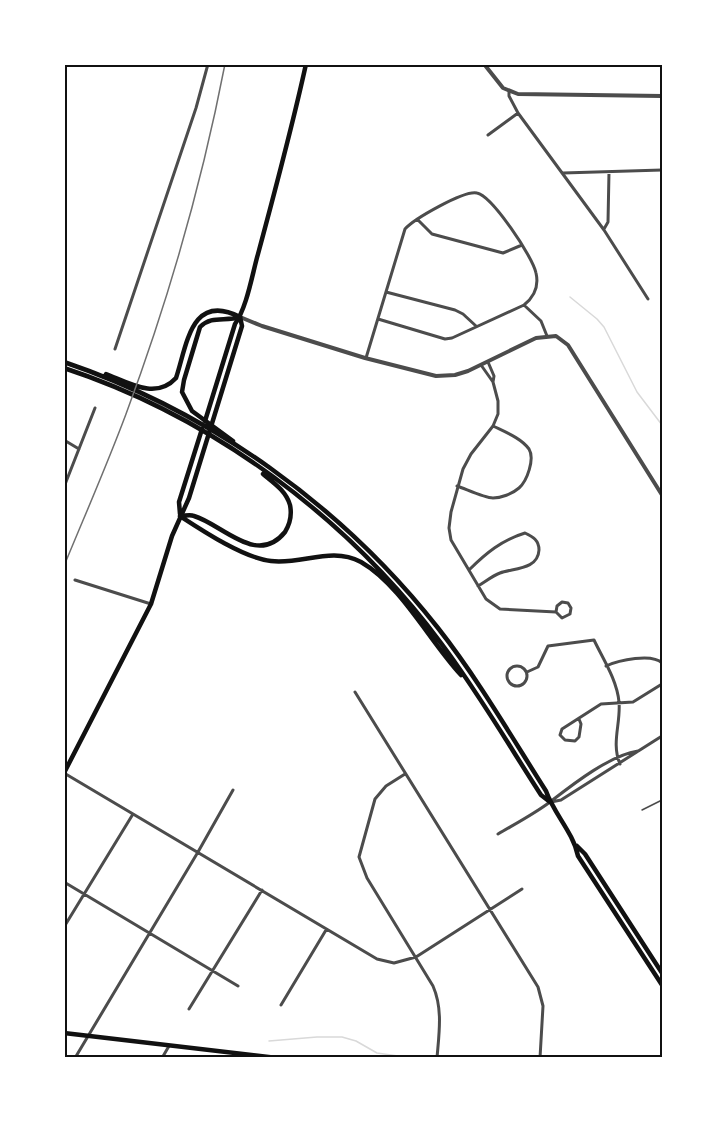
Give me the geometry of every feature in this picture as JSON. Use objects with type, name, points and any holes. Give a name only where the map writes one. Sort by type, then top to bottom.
[{"type":"main road","points":[[180,516],[179,502],[235,324],[240,317],[290,135],[306,64]]},
{"type":"main road","points":[[64,773],[151,604],[204,451],[242,326],[240,317],[231,312],[217,310],[200,316],[193,324],[176,378],[161,389],[143,389],[66,362]]},
{"type":"main road","points":[[240,317],[227,321],[214,318],[201,327],[182,392],[192,411],[304,494],[357,538],[416,602],[463,663],[546,791],[576,846],[585,854],[663,973]]},
{"type":"main road","points":[[66,362],[101,375],[171,408],[241,448]]},
{"type":"main road","points":[[64,368],[113,387],[195,427],[238,454],[316,512],[368,559],[417,613],[472,687],[541,795],[550,802]]},
{"type":"main road","points":[[180,516],[193,515],[249,545],[272,543],[280,537],[291,518],[287,497],[280,488],[238,454]]},
{"type":"main road","points":[[180,516],[260,559],[273,561],[337,555],[359,561],[381,577],[472,687]]},
{"type":"main road","points":[[576,846],[578,856],[663,985]]},
{"type":"main road","points":[[64,1033],[277,1058]]},
{"type":"street","points":[[115,349],[196,108],[208,64]]},
{"type":"street","points":[[484,64],[498,83],[509,92],[663,96]]},
{"type":"street","points":[[509,92],[518,112],[604,230],[648,299]]},
{"type":"street","points":[[488,135],[518,112]]},
{"type":"street","points":[[563,173],[663,170]]},
{"type":"street","points":[[604,230],[608,222],[609,172]]},
{"type":"street","points":[[365,358],[405,229],[417,219],[463,195],[477,193],[484,195],[522,245],[535,268],[537,279],[532,297],[524,305],[452,338],[445,339],[378,320]]},
{"type":"street","points":[[417,219],[435,236],[502,253],[522,245]]},
{"type":"street","points":[[386,292],[455,310],[476,326]]},
{"type":"street","points":[[524,305],[542,321],[547,336]]},
{"type":"street","points":[[240,317],[365,358],[436,376],[462,373],[532,340],[547,336],[559,338],[568,345],[663,495]]},
{"type":"street","points":[[488,362],[494,376],[498,407],[493,426],[466,462],[457,486],[449,528],[451,540],[486,599],[500,609],[556,612]]},
{"type":"street","points":[[481,365],[493,382]]},
{"type":"street","points":[[64,487],[95,408]]},
{"type":"street","points":[[457,486],[491,498],[506,496],[519,488],[525,479],[531,461],[529,450],[518,439],[493,426]]},
{"type":"street","points":[[64,440],[79,449]]},
{"type":"street","points":[[469,570],[494,547],[525,533],[535,538],[539,545],[539,555],[533,562],[524,568],[500,573],[478,586]]},
{"type":"street","points":[[75,580],[151,604]]},
{"type":"street","points":[[562,602],[568,603],[571,608],[570,614],[565,618],[559,617],[556,612],[557,606],[562,602]]},
{"type":"street","points":[[527,672],[538,667],[548,646],[594,640],[615,685],[619,703],[615,743],[621,764]]},
{"type":"street","points":[[606,666],[623,660],[653,658],[663,663]]},
{"type":"street","points":[[513,667],[521,667],[527,672],[527,680],[522,686],[514,686],[508,681],[508,673],[513,667]]},
{"type":"street","points":[[579,719],[581,724],[579,737],[575,741],[565,740],[560,735],[562,729],[601,704],[633,702],[663,684]]},
{"type":"street","points":[[355,692],[542,996],[540,1058]]},
{"type":"street","points":[[550,802],[561,800],[663,736]]},
{"type":"street","points":[[498,834],[550,802],[557,794],[618,758],[638,751]]},
{"type":"street","points":[[64,773],[386,963],[403,962],[416,957],[522,889]]},
{"type":"street","points":[[406,774],[386,786],[375,799],[359,857],[367,878],[434,986],[439,998],[437,1058]]},
{"type":"street","points":[[75,1058],[233,790]]},
{"type":"street","points":[[64,927],[133,814]]},
{"type":"street","points":[[64,882],[238,986]]},
{"type":"street","points":[[189,1009],[262,890]]},
{"type":"street","points":[[281,1005],[327,930]]},
{"type":"street","points":[[162,1058],[170,1045]]},
{"type":"lane","points":[[642,810],[663,800]]},
{"type":"waterway","points":[[570,297],[604,327],[637,392],[662,425]]},
{"type":"waterway","points":[[269,1041],[342,1037],[356,1041],[377,1053],[412,1058]]},
{"type":"railway","points":[[64,566],[119,433],[170,285],[206,153],[225,64]]}]
